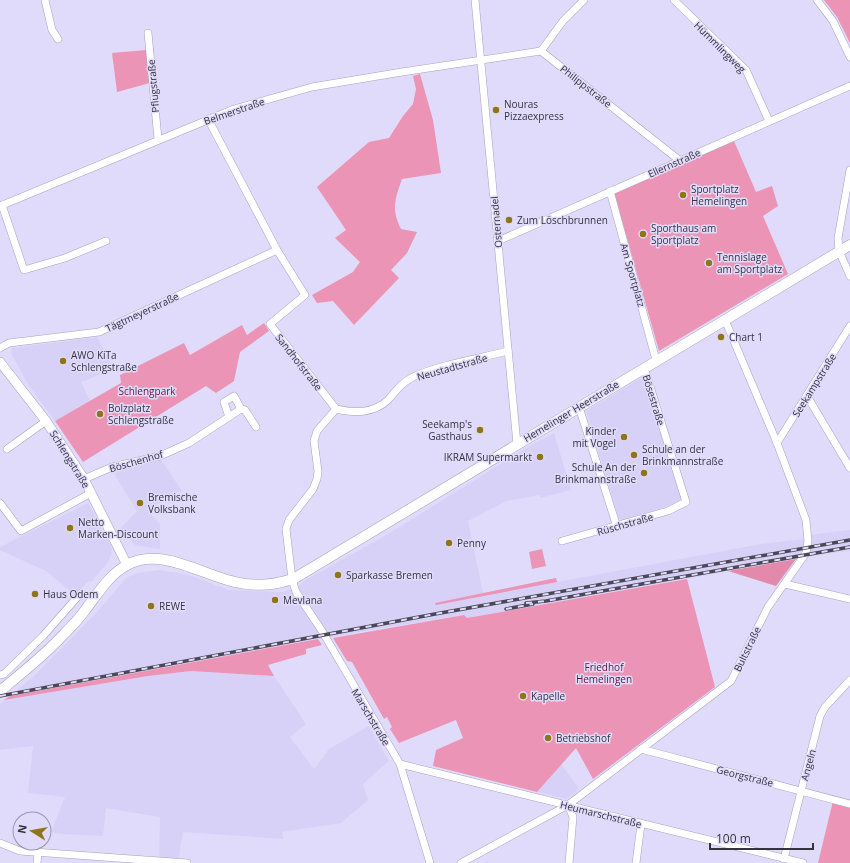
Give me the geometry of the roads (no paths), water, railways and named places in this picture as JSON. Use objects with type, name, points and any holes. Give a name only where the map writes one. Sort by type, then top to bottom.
[{"type":"main road","name":"Hemelinger Heerstraße","points":[[127,565],[140,560],[171,561],[243,584],[270,584],[292,579],[850,245]]},
{"type":"main road","points":[[0,691],[63,636],[85,611],[108,579],[127,565]]},
{"type":"street","points":[[45,0],[52,30],[58,39]]},
{"type":"street","name":"Osternadel","points":[[475,0],[517,444]]},
{"type":"street","points":[[481,59],[541,51],[563,21],[584,0]]},
{"type":"street","name":"Hümmlingweg","points":[[674,0],[746,70],[769,121]]},
{"type":"street","points":[[817,0],[833,21],[850,57]]},
{"type":"street","name":"Pflugstraße","points":[[148,33],[158,139]]},
{"type":"street","name":"Philippstraße","points":[[541,51],[679,160]]},
{"type":"street","name":"Belmerstraße","points":[[1,206],[158,139],[234,109],[312,87],[481,59]]},
{"type":"street","name":"Ellernstraße","points":[[498,241],[850,86]]},
{"type":"street","name":"Sandhofstraße","points":[[208,119],[277,250],[305,295],[270,324],[336,409]]},
{"type":"street","points":[[850,170],[838,238],[839,251],[850,276]]},
{"type":"street","name":"Am Sportplatz","points":[[610,191],[656,360]]},
{"type":"street","points":[[1,206],[24,270],[65,258],[106,241]]},
{"type":"street","name":"Tägtmeyerstraße","points":[[0,348],[9,343],[99,332],[277,250]]},
{"type":"street","name":"Bultstraße","points":[[461,863],[568,805],[731,681],[755,631],[785,584],[801,563],[806,553],[808,541],[806,520],[777,443],[725,320]]},
{"type":"street","name":"Seekampstraße","points":[[777,443],[850,326]]},
{"type":"street","name":"Neustadtstraße","points":[[336,409],[355,412],[368,411],[378,408],[398,387],[413,377],[438,368],[508,351]]},
{"type":"street","name":"Schlengstraße","points":[[0,362],[46,421],[84,479],[127,565]]},
{"type":"street","name":"Bösestraße","points":[[644,367],[686,502]]},
{"type":"street","points":[[229,417],[224,402],[234,396],[241,409],[245,410],[256,427]]},
{"type":"street","points":[[807,396],[850,468]]},
{"type":"street","points":[[580,407],[617,527]]},
{"type":"street","name":"Böschenhof","points":[[84,479],[112,467],[160,456],[189,443],[241,409]]},
{"type":"street","points":[[292,579],[286,529],[289,520],[313,489],[318,471],[314,441],[317,431],[336,409]]},
{"type":"street","points":[[7,449],[46,421]]},
{"type":"street","points":[[0,503],[21,531],[91,493]]},
{"type":"street","name":"Rüschstraße","points":[[562,542],[668,511],[686,502]]},
{"type":"street","name":"Marschstraße","points":[[292,579],[296,592],[322,631],[400,764],[430,863]]},
{"type":"street","points":[[785,584],[850,599]]},
{"type":"street","points":[[0,675],[4,674],[42,636],[81,593]]},
{"type":"street","name":"Angeln","points":[[784,858],[820,716],[825,707],[850,680]]},
{"type":"street","name":"Georgstraße","points":[[641,749],[850,804]]},
{"type":"street","name":"Heumarschstraße","points":[[400,764],[803,863]]},
{"type":"street","points":[[568,805],[573,817],[569,863]]},
{"type":"street","points":[[636,863],[641,824]]},
{"type":"street","points":[[0,843],[20,851],[38,853],[187,863]]},
{"type":"street","points":[[37,863],[38,853]]},
{"type":"railway","points":[[0,696],[435,614],[850,540]]},
{"type":"railway","points":[[526,603],[546,601],[850,547]]},
{"type":"railway","points":[[506,609],[533,604]]},
{"type":"place","name":"Nouras Pizzaexpress","points":[[496,110]]},
{"type":"place","name":"Sportplatz Hemelingen","points":[[683,195]]},
{"type":"place","name":"Zum Löschbrunnen","points":[[509,220]]},
{"type":"place","name":"Sporthaus am Sportplatz","points":[[643,234]]},
{"type":"place","name":"Tennislage am Sportplatz","points":[[709,263]]},
{"type":"place","name":"Chart 1","points":[[721,337]]},
{"type":"place","name":"AWO KiTa Schlengstraße","points":[[63,361]]},
{"type":"place","name":"Bolzplatz Schlengstraße","points":[[100,414]]},
{"type":"place","name":"Seekamp's Gasthaus","points":[[480,430]]},
{"type":"place","name":"Kinder mit Vogel","points":[[624,437]]},
{"type":"place","name":"Schule an der Brinkmannstraße","points":[[634,455]]},
{"type":"place","name":"IKRAM Supermarkt","points":[[540,457]]},
{"type":"place","name":"Schule An der Brinkmannstraße","points":[[644,473]]},
{"type":"place","name":"Bremische Volksbank","points":[[140,503]]},
{"type":"place","name":"Netto Marken-Discount","points":[[70,528]]},
{"type":"place","name":"Penny","points":[[449,543]]},
{"type":"place","name":"Sparkasse Bremen","points":[[338,575]]},
{"type":"place","name":"Haus Odem","points":[[35,594]]},
{"type":"place","name":"Mevlana","points":[[275,600]]},
{"type":"place","name":"REWE","points":[[151,606]]},
{"type":"place","name":"Kapelle","points":[[523,696]]},
{"type":"place","name":"Betriebshof","points":[[548,738]]},
{"type":"park label","name":"Schlengpark","points":[[147,391]]},
{"type":"park label","name":"Friedhof Hemelingen","points":[[604,672]]}]
